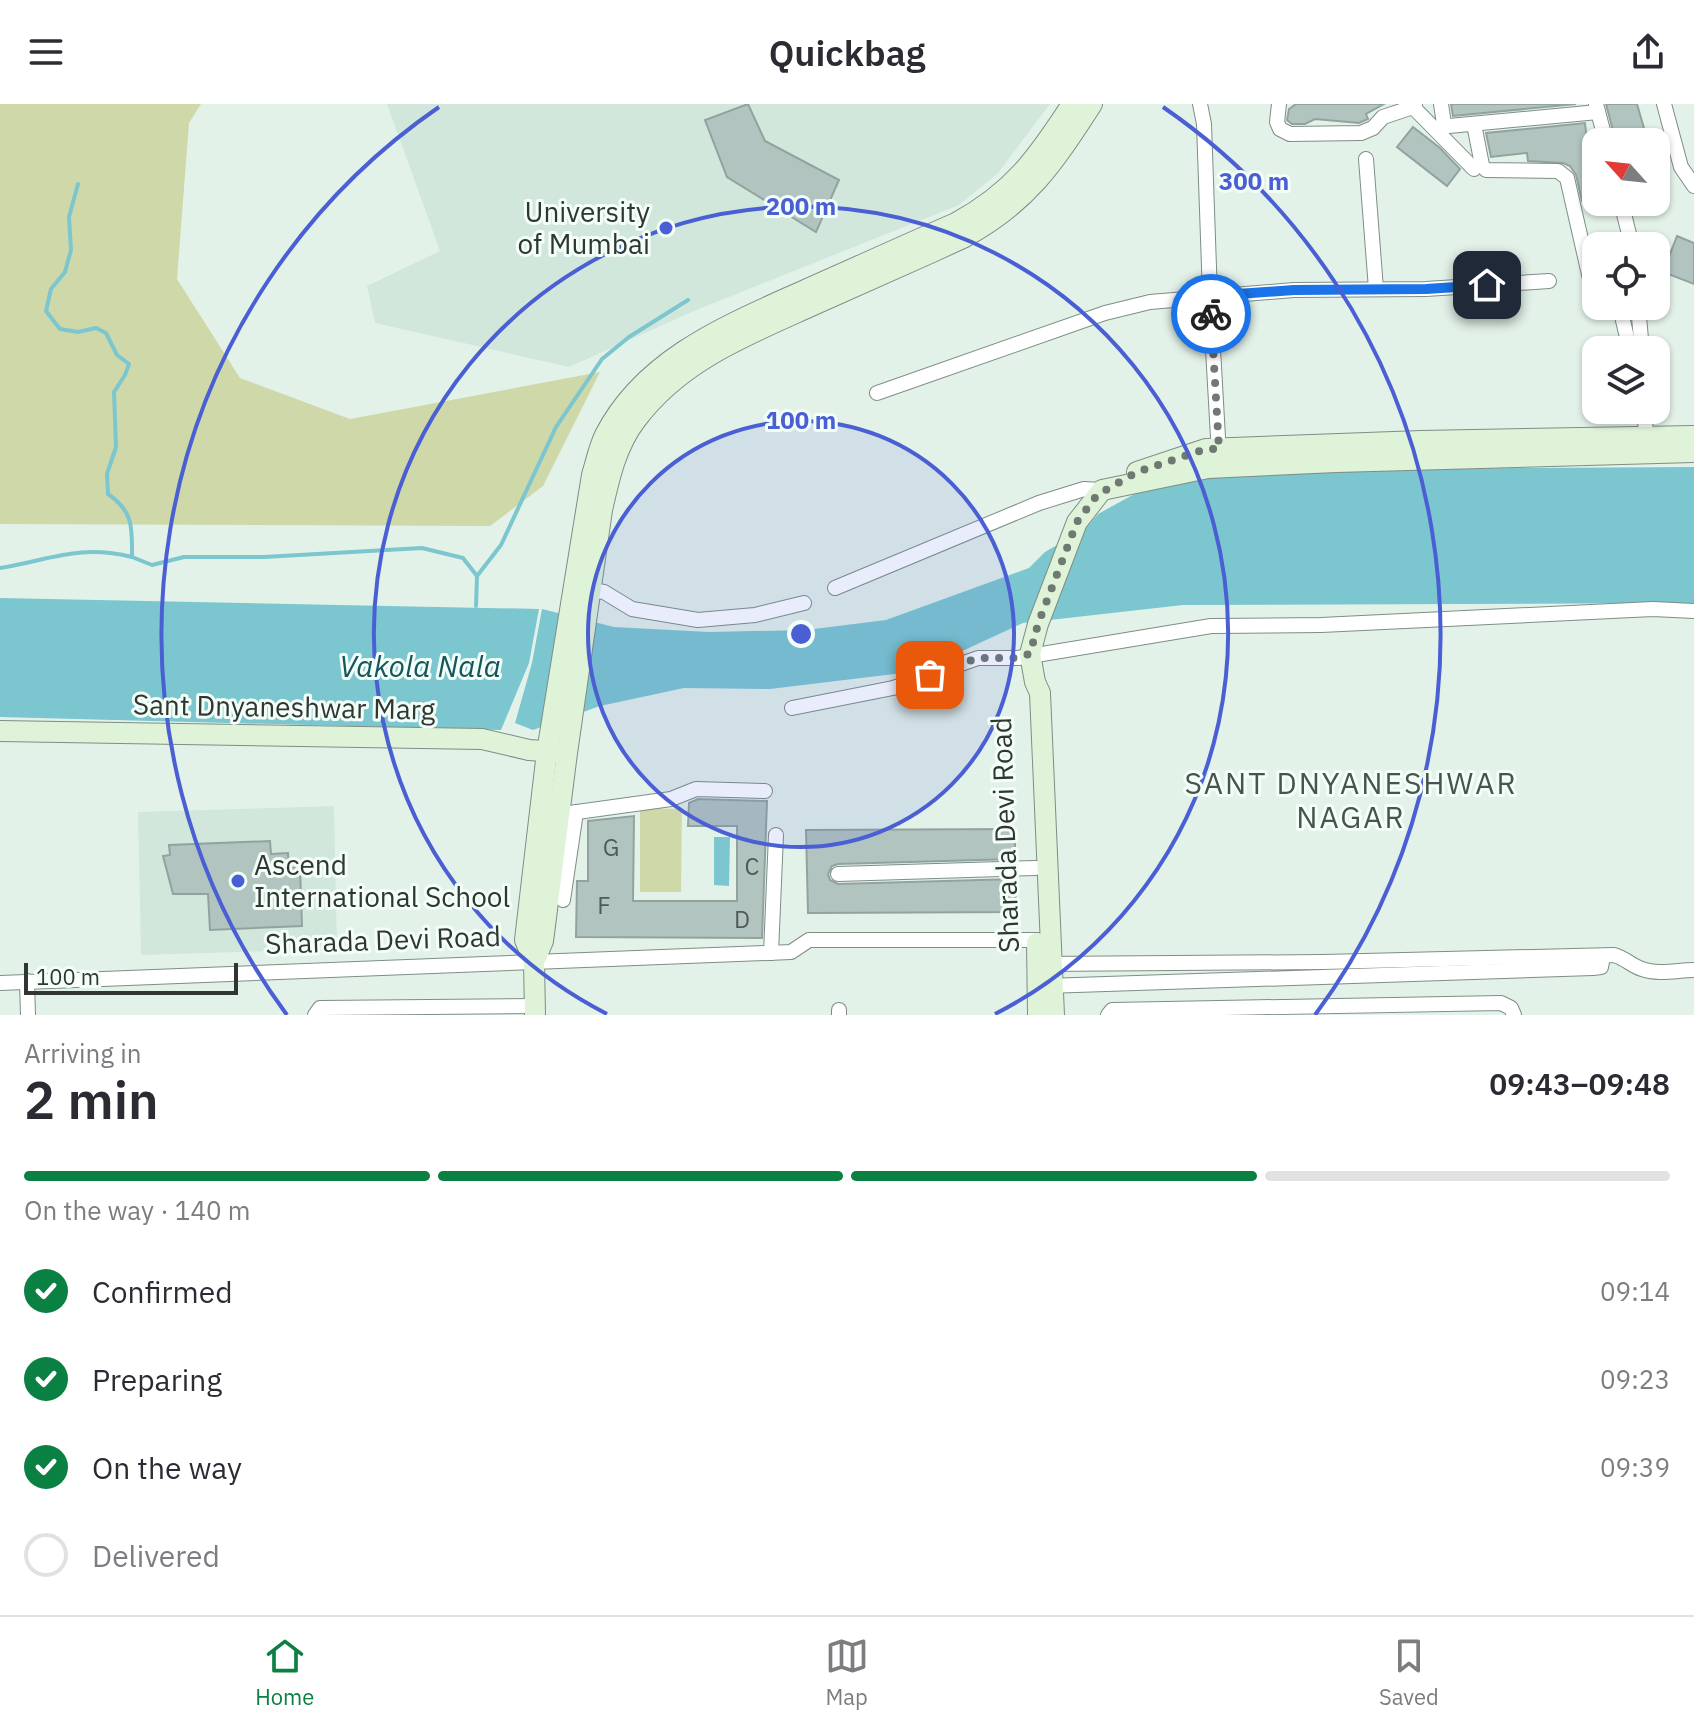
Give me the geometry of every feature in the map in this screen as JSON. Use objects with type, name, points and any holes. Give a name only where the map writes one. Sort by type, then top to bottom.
[{"type":"street","points":[[560,730],[591,592],[610,474],[634,421],[677,376],[749,324],[982,209],[1033,162],[1072,104]]},
{"type":"street","points":[[534,962],[561,900],[557,752],[571,602],[592,475],[605,436],[621,411],[666,363],[691,345],[963,238],[991,223],[1009,210],[1046,173],[1092,104]]},
{"type":"street","points":[[1200,104],[1204,124],[1219,458]]},
{"type":"street","points":[[1279,104],[1277,122],[1280,129],[1290,134],[1361,133],[1373,128],[1383,117],[1414,106],[1474,169]]},
{"type":"street","points":[[1441,104],[1446,125],[1597,108],[1602,128]]},
{"type":"street","points":[[1664,104],[1681,167],[1694,186]]},
{"type":"street","points":[[1474,124],[1482,165],[1486,170],[1558,171],[1567,178],[1582,244]]},
{"type":"street","points":[[1366,159],[1376,289]]},
{"type":"street","points":[[877,393],[1105,313],[1150,302],[1294,290],[1426,289],[1549,281]]},
{"type":"street","points":[[1645,424],[1646,444]]},
{"type":"street","points":[[1030,654],[1038,624],[1077,522],[1110,488],[1137,472],[1186,464],[1206,449],[1219,458],[1646,444],[1694,436]]},
{"type":"street","points":[[1646,444],[1694,452]]},
{"type":"street","points":[[835,588],[1039,503],[1084,489],[1110,488]]},
{"type":"street","points":[[591,592],[604,592],[632,609],[698,620],[755,615],[804,603]]},
{"type":"street","points":[[792,708],[893,688],[978,658],[1013,658],[1211,626],[1352,623],[1653,609],[1694,611]]},
{"type":"street","name":"Sharada Devi Road","points":[[1030,654],[1035,682],[1028,697],[1040,840],[1036,868],[1037,940],[1045,964],[1049,1013]]},
{"type":"street","name":"Sant Dnyaneshwar Marg","points":[[0,731],[482,739],[557,752]]},
{"type":"street","points":[[559,812],[671,799],[696,789],[765,791]]},
{"type":"street","points":[[315,1015],[320,1008],[535,1011],[534,962],[525,940],[559,812]]},
{"type":"street","points":[[771,953],[776,835]]},
{"type":"street","points":[[1040,840],[1045,964],[1476,965]]},
{"type":"street","points":[[838,874],[1036,868]]},
{"type":"street","name":"Sharada Devi Road","points":[[0,983],[771,953],[796,951],[809,940],[1037,940]]},
{"type":"street","points":[[1045,986],[1603,956],[1624,958],[1640,969],[1652,971],[1694,970]]},
{"type":"street","points":[[1100,964],[1102,984]]},
{"type":"street","points":[[27,981],[28,1015]]},
{"type":"street","points":[[1108,1015],[1112,1010],[1501,1003],[1511,1008],[1514,1015]]},
{"type":"shaded area","name":"University of Mumbai","points":[[387,104],[1050,104],[998,173],[959,205],[694,311],[569,367],[375,323],[367,286],[440,251]]},
{"type":"shaded area","name":"Ascend International School","points":[[334,806],[337,949],[141,955],[138,812]]},
{"type":"green space","points":[[0,104],[201,104],[189,123],[177,279],[240,378],[350,419],[600,372],[543,486],[490,526],[0,524]]},
{"type":"green space","points":[[640,808],[682,809],[681,892],[640,892]]},
{"type":"water","points":[[1694,467],[1694,603],[1183,605],[1023,623],[919,671],[770,689],[684,688],[600,706],[533,730],[515,723],[532,663],[542,609],[614,627],[709,632],[806,630],[886,620],[1029,568],[1045,552],[1085,529],[1098,514],[1149,486],[1236,470]]},
{"type":"water","name":"Vakola Nala","points":[[0,598],[539,609],[529,663],[501,730],[0,717]]},
{"type":"water","points":[[714,837],[730,837],[729,886],[714,885]]},
{"type":"building","points":[[748,104],[765,141],[839,180],[816,232],[727,177],[705,120]]},
{"type":"building","points":[[1296,104],[1384,104],[1366,114],[1368,119],[1359,123],[1315,119],[1305,124],[1292,124],[1287,120],[1289,109]]},
{"type":"building","points":[[1451,104],[1576,104],[1453,116]]},
{"type":"building","points":[[1606,104],[1637,104],[1644,128],[1612,128]]},
{"type":"building","points":[[1585,123],[1586,128],[1582,128],[1582,201],[1576,175],[1570,166],[1528,161],[1527,153],[1491,157],[1486,133]]},
{"type":"building","points":[[1413,127],[1460,169],[1447,186],[1397,147]]},
{"type":"building","points":[[1677,236],[1694,243],[1694,284],[1670,275],[1670,254]]},
{"type":"building","points":[[698,799],[767,801],[762,938],[576,937],[577,881],[588,881],[588,821],[634,816],[633,901],[737,901],[737,826],[688,826],[689,803]]},
{"type":"building","points":[[1015,829],[1015,859],[838,864],[832,866],[828,874],[830,880],[838,884],[1015,879],[1016,912],[808,913],[806,830]]},
{"type":"building","points":[[270,841],[271,854],[288,853],[289,868],[300,867],[302,926],[210,930],[208,894],[173,894],[163,856],[170,855],[169,845]]},
{"type":"waterway","points":[[78,184],[69,217],[71,250],[65,272],[51,289],[46,311],[60,329],[78,332],[96,328],[106,333],[117,355],[129,364],[114,392],[116,447],[107,474],[108,494],[123,507],[130,521],[132,557],[152,565],[184,557],[264,557],[422,548],[463,558],[477,576],[476,606]]},
{"type":"waterway","points":[[477,576],[501,545],[556,427],[602,359],[629,337],[688,300]]},
{"type":"waterway","points":[[0,568],[80,553],[113,553],[132,557]]},
{"type":"way so far","points":[[930,675],[978,658],[1013,658],[1030,654],[1038,624],[1077,522],[1097,495],[1137,472],[1206,449],[1219,449],[1211,314]]},
{"type":"place","name":"University of Mumbai","points":[[666,228]]},
{"type":"place","name":"Ascend International School","points":[[238,881]]},
{"type":"district","name":"SANT DNYANESHWAR NAGAR","points":[[1351,801]]},
{"type":"route","points":[[1211,314],[1210,296],[1294,290],[1426,289],[1487,285]]}]
